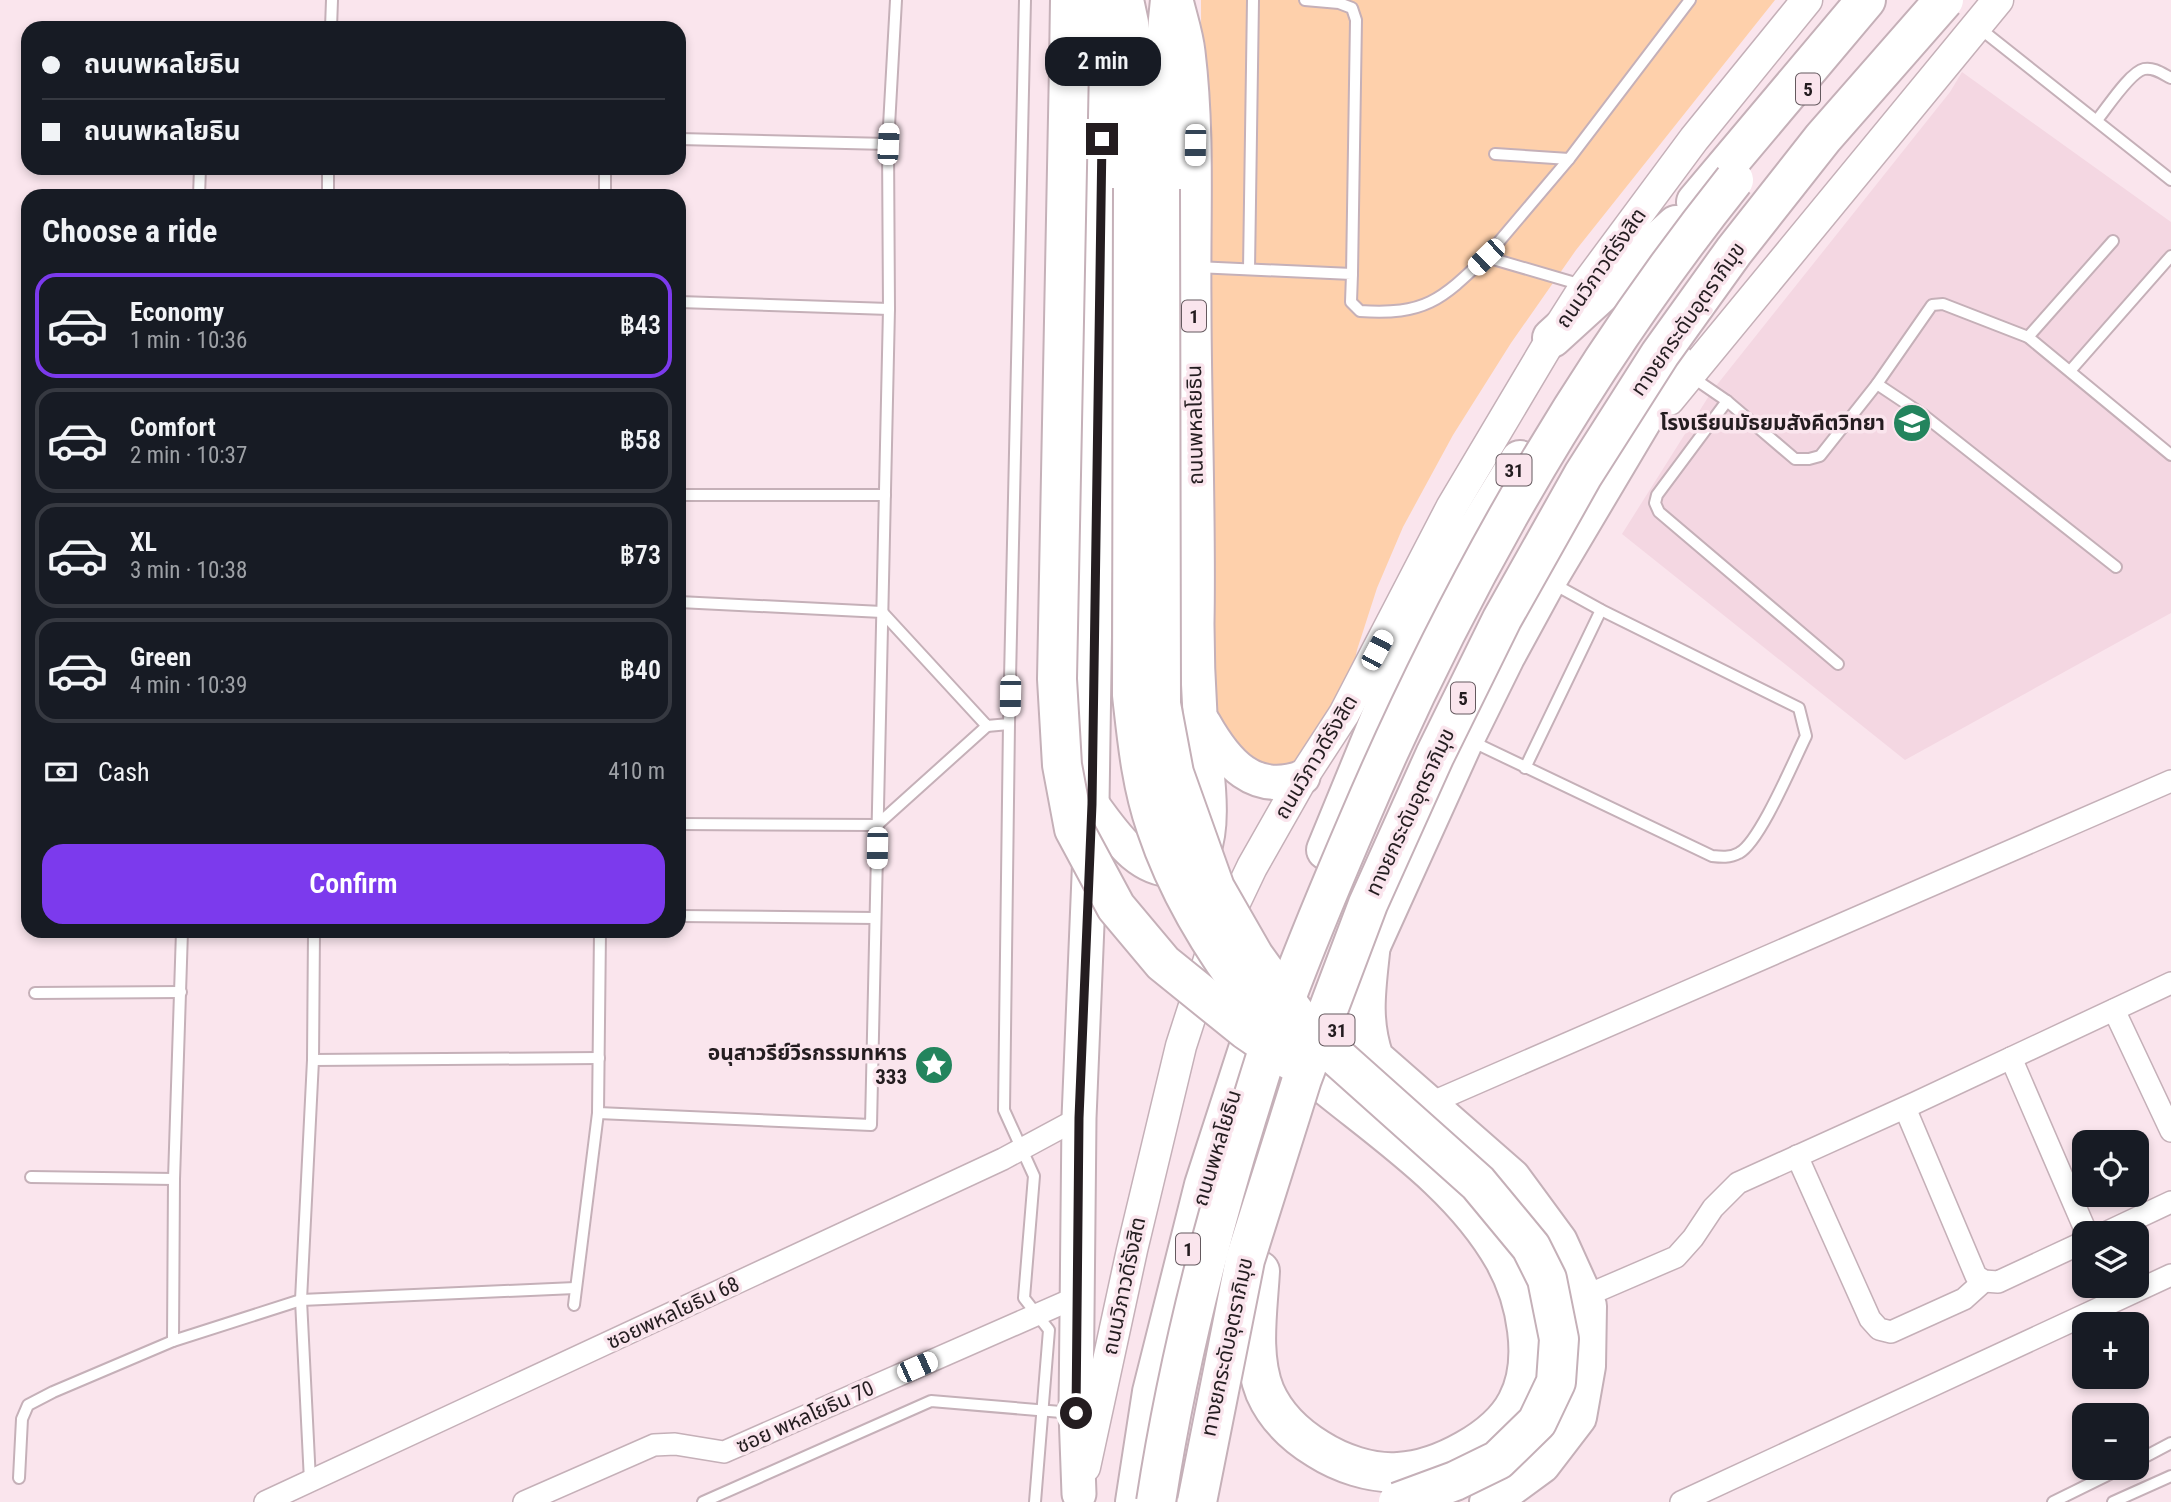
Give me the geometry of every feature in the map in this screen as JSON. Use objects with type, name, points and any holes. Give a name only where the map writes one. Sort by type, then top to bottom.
[{"type":"highway","points":[[1070,0],[1057,679],[1062,765],[1074,829],[1116,907],[1163,963],[1246,1030],[1323,1083],[1457,1197],[1504,1259],[1521,1294],[1528,1335],[1525,1376],[1517,1402],[1499,1426],[1475,1444],[1449,1459],[1422,1468],[1397,1473],[1353,1466],[1327,1455],[1300,1438],[1280,1417],[1266,1392],[1258,1367],[1260,1271]]},
{"type":"highway","points":[[1124,0],[1129,23],[1147,188],[1161,704],[1174,772],[1215,888],[1254,956],[1308,1031],[1478,1183],[1531,1247],[1547,1279],[1559,1339],[1556,1382],[1537,1422],[1498,1460],[1455,1481],[1398,1502]]},
{"type":"highway","points":[[1170,0],[1147,188],[1132,695],[1140,766],[1156,826],[1179,883],[1206,934],[1245,994],[1323,1083]]},
{"type":"highway","name":"ถนนวิภาวดีรังสิต","points":[[1264,1001],[1388,699],[1462,554],[1543,424],[1676,225],[1866,0]]},
{"type":"highway","name":"ทางยกระดับอุตราภิมุข","points":[[1156,1502],[1194,1308],[1230,1174],[1279,1016],[1331,884],[1397,730],[1474,579],[1539,463],[1614,345],[1694,231],[1882,0]]},
{"type":"highway","name":"ทางยกระดับอุตราภิมุข","points":[[1197,1502],[1245,1260],[1302,1079],[1368,904],[1435,755],[1502,619],[1583,475],[1660,354],[1734,251],[1823,138],[1944,0]]},
{"type":"highway","name":"31","points":[[1260,1271],[1322,1065],[1371,943],[1465,738],[1547,580],[1710,306],[1967,13]]},
{"type":"highway","points":[[1552,338],[1676,225]]},
{"type":"highway","points":[[1371,943],[1365,1004],[1366,1037],[1374,1058],[1511,1178],[1558,1242],[1587,1306],[1586,1366],[1577,1417],[1541,1464],[1489,1502]]},
{"type":"highway","name":"ถนนพหลโยธิน","points":[[1135,1502],[1152,1392],[1203,1185],[1264,1001]]},
{"type":"highway","points":[[1207,1502],[1228,1392],[1260,1271]]},
{"type":"main road","points":[[1079,1498],[1076,1413],[1079,1118],[1092,804],[1104,0]]},
{"type":"main road","name":"ถนนพหลโยธิน","points":[[1176,0],[1188,49],[1195,145],[1193,267],[1198,580],[1196,664],[1201,718],[1228,760],[1247,774],[1266,782],[1285,784],[1303,777]]},
{"type":"main road","name":"ถนนวิภาวดีรังสิต","points":[[1079,1498],[1132,1250],[1181,1046],[1211,953],[1252,867],[1303,777],[1344,715],[1451,508],[1585,286],[1694,139],[1807,0]]},
{"type":"main road","name":"31","points":[[1606,477],[1690,375],[1967,13],[1998,0]]},
{"type":"main road","points":[[1092,804],[1134,854],[1154,867],[1170,871],[1191,867],[1202,857],[1209,835],[1208,772],[1201,718]]},
{"type":"street","points":[[1426,1105],[2171,780]]},
{"type":"street","points":[[1583,1297],[1676,1257],[1693,1238],[1713,1208],[1738,1183],[2171,984]]},
{"type":"street","points":[[2114,1010],[2171,1131]]},
{"type":"street","points":[[2011,1058],[2081,1221]]},
{"type":"street","points":[[1905,1108],[1976,1276],[1983,1281],[1998,1282],[2072,1248]]},
{"type":"street","name":"ซอยพหลโยธิน 68","points":[[265,1502],[1022,1149],[1079,1118]]},
{"type":"street","points":[[1797,1156],[1870,1320],[1879,1329],[1891,1332],[1965,1299],[1983,1281]]},
{"type":"street","points":[[2131,1221],[2171,1202]]},
{"type":"street","points":[[1681,1502],[2171,1275]]},
{"type":"street","name":"ซอย พหลโยธิน 70","points":[[524,1502],[654,1445],[675,1444],[724,1452],[1077,1297]]},
{"type":"lane","points":[[331,21],[332,0]]},
{"type":"lane","points":[[598,1114],[871,1125],[889,309],[888,144],[896,0]]},
{"type":"lane","points":[[1025,0],[1009,724],[1004,1110],[1034,1176],[1024,1297],[1049,1330],[1035,1502]]},
{"type":"lane","points":[[1249,269],[1253,0]]},
{"type":"lane","points":[[1304,0],[1339,3],[1352,8],[1356,20],[1351,302],[1360,311],[1392,313],[1427,305],[1452,289],[1486,257],[1569,159],[1690,0]]},
{"type":"lane","points":[[1967,13],[2171,180]]},
{"type":"lane","points":[[2097,120],[2132,77],[2143,69],[2156,70],[2171,78]]},
{"type":"lane","points":[[686,139],[888,144]]},
{"type":"lane","points":[[1495,154],[1569,159]]},
{"type":"lane","points":[[2028,337],[2113,242]]},
{"type":"lane","points":[[2070,370],[2171,256]]},
{"type":"lane","points":[[1486,257],[1585,286]]},
{"type":"lane","points":[[1193,267],[1352,274]]},
{"type":"lane","points":[[686,302],[889,309]]},
{"type":"lane","points":[[1690,375],[1727,401],[1796,458],[1820,456],[1877,384],[1932,305],[1944,304],[2028,337],[2171,455]]},
{"type":"lane","points":[[1877,384],[1922,414],[2116,567]]},
{"type":"lane","points":[[1727,401],[1657,495],[1655,503],[1659,512],[1838,664]]},
{"type":"lane","points":[[686,495],[885,495]]},
{"type":"lane","points":[[1465,738],[1712,856],[1725,858],[1740,853],[1754,839],[1806,736],[1799,708],[1601,610],[1547,580]]},
{"type":"lane","points":[[686,602],[882,612],[987,726]]},
{"type":"lane","points":[[1525,768],[1601,610]]},
{"type":"lane","points":[[686,824],[877,825],[987,726],[1009,724]]},
{"type":"lane","points":[[686,916],[875,918]]},
{"type":"lane","points":[[173,1341],[174,1178],[182,938]]},
{"type":"lane","points":[[310,1481],[301,1300],[313,1060],[314,938]]},
{"type":"lane","points":[[574,1305],[598,1114],[600,938]]},
{"type":"lane","points":[[35,993],[181,992]]},
{"type":"lane","points":[[313,1060],[599,1058]]},
{"type":"lane","points":[[31,1177],[174,1178]]},
{"type":"lane","points":[[19,1478],[22,1419],[28,1405],[173,1341],[301,1300],[575,1288]]},
{"type":"lane","points":[[703,1502],[931,1401],[1076,1413]]},
{"type":"lane","points":[[2149,1455],[2171,1444]]},
{"type":"lane","points":[[2113,1502],[2171,1476]]},
{"type":"lane","points":[[2053,1502],[2098,1480]]},
{"type":"shaded area","points":[[1201,0],[1775,0],[1576,250],[1511,343],[1453,435],[1403,527],[1377,588],[1357,650],[1344,714],[1281,779],[1228,759],[1203,706]]},
{"type":"shaded area","name":"โรงเรียนมัธยมสังคีตวิทยา","points":[[1962,72],[2171,222],[2171,256],[2071,370],[2171,455],[2171,613],[1905,760],[1622,534],[1712,391],[1950,92]]},
{"type":"place","name":"โรงเรียนมัธยมสังคีตวิทยา","points":[[1912,423]]},
{"type":"place","name":"อนุสาวรีย์วีรกรรมทหาร 333","points":[[934,1065]]},
{"type":"route","points":[[1076,1413],[1079,1118],[1092,804],[1102,139]]}]
